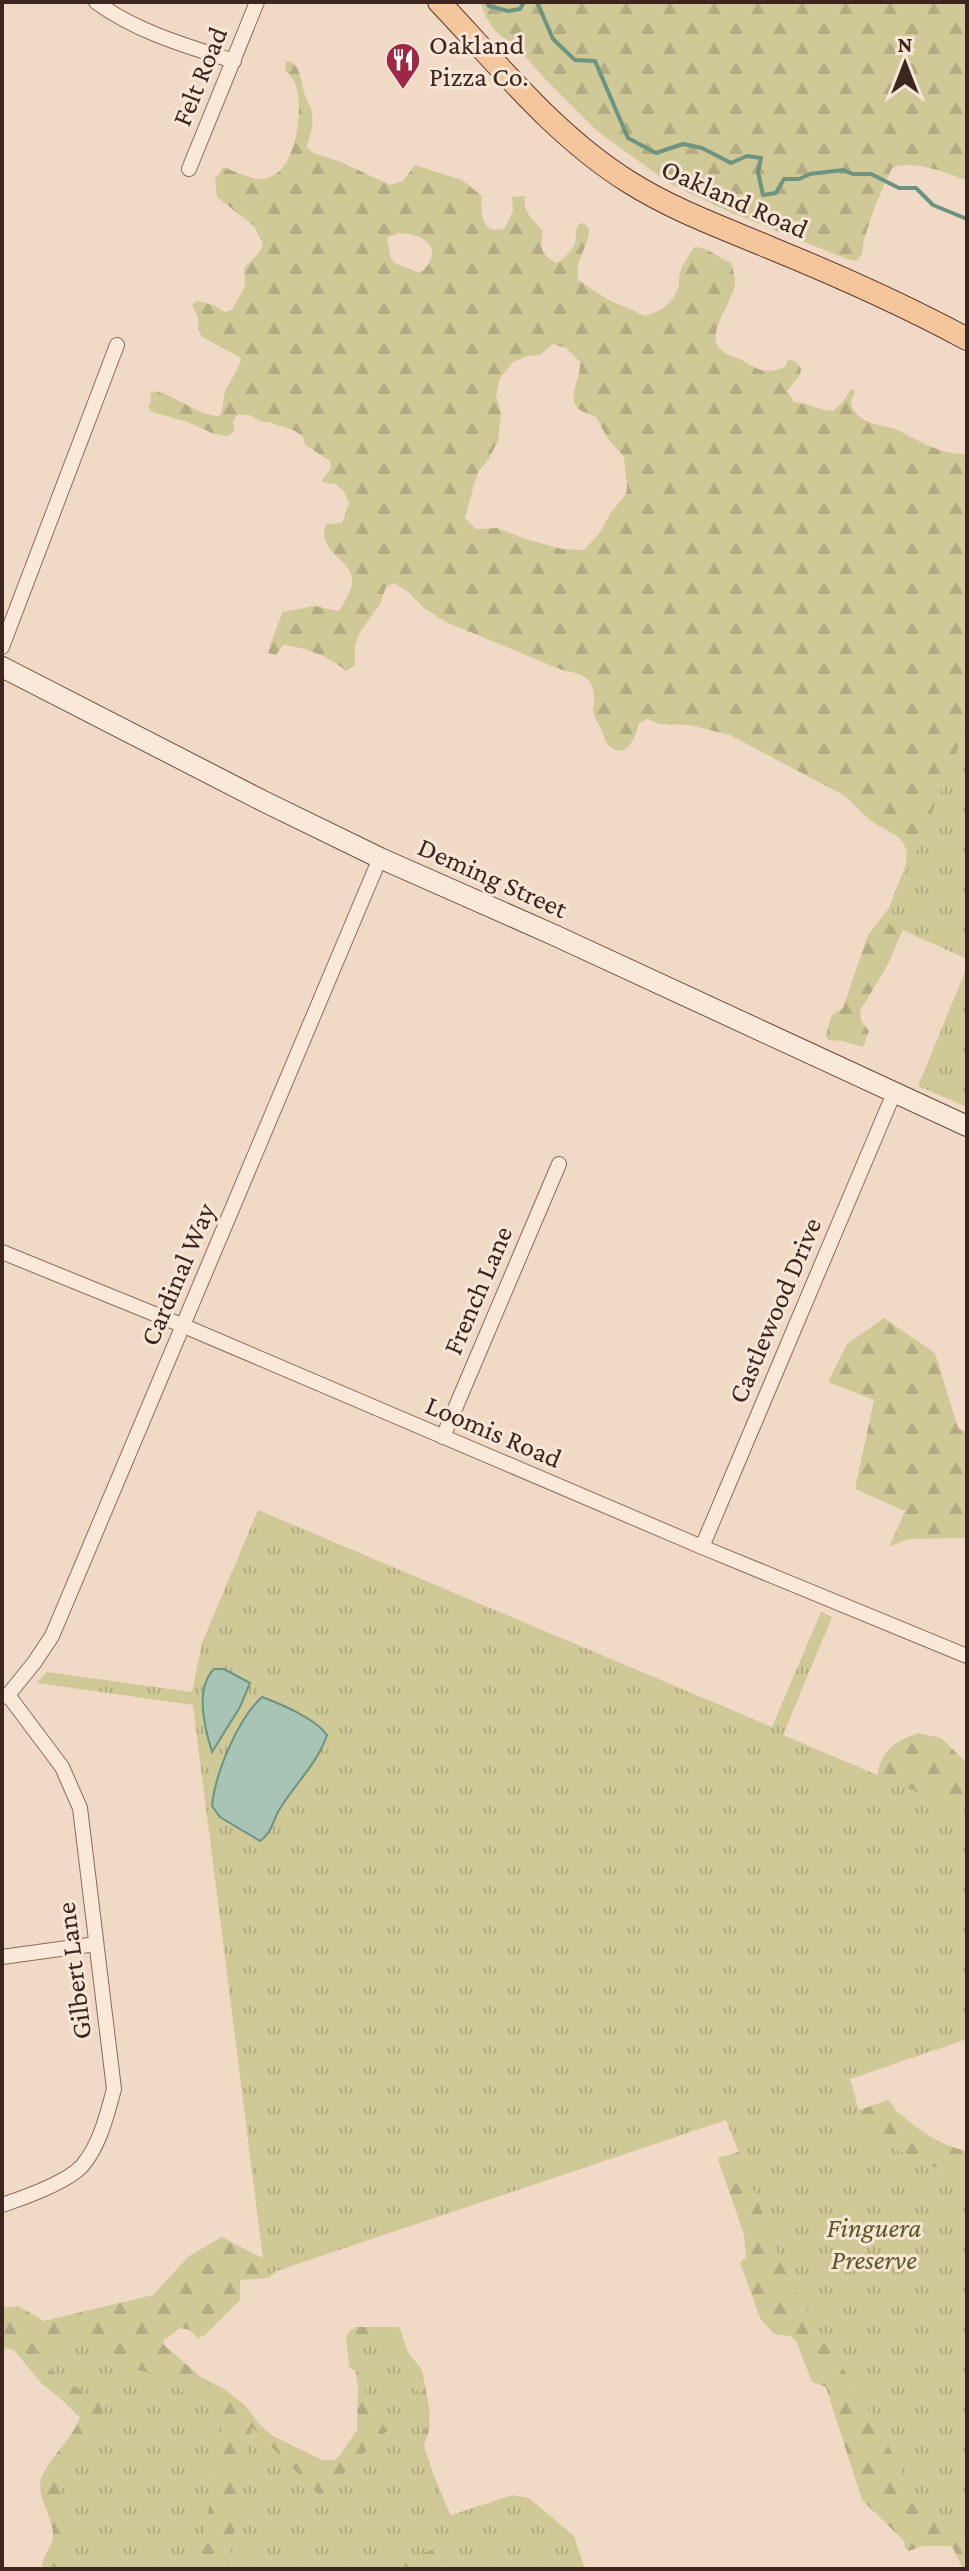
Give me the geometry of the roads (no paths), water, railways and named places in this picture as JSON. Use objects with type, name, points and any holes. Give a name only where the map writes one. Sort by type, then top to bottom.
[{"type":"main road","name":"Oakland Road","points":[[439,2],[578,145],[629,182],[687,214],[865,287],[967,339]]},
{"type":"street","points":[[96,2],[123,20],[177,43],[234,61]]},
{"type":"street","name":"Felt Road","points":[[189,169],[257,2]]},
{"type":"street","points":[[2,647],[117,345]]},
{"type":"street","name":"Deming Street","points":[[2,667],[380,858],[967,1126]]},
{"type":"street","name":"Cardinal Way","points":[[5,1696],[34,1663],[52,1636],[380,858]]},
{"type":"street","name":"Castlewood Drive","points":[[702,1547],[894,1093]]},
{"type":"street","name":"French Lane","points":[[443,1437],[559,1164]]},
{"type":"street","name":"Loomis Road","points":[[2,1252],[967,1656]]},
{"type":"street","name":"Gilbert Lane","points":[[2,2205],[43,2190],[81,2167],[103,2129],[114,2089],[80,1808],[62,1767],[5,1696]]},
{"type":"street","points":[[2,1957],[96,1944]]},
{"type":"waterway","points":[[487,2],[489,6],[508,11],[520,9],[524,2]]},
{"type":"waterway","points":[[537,2],[553,39],[575,60],[595,61],[628,138],[656,153],[683,144],[702,148],[731,163],[747,156],[761,158],[758,172],[763,195],[776,193],[784,179],[843,170],[853,174],[871,174],[899,188],[916,188],[933,205],[967,219]]},
{"type":"place","name":"Oakland Pizza Co.","points":[[403,91]]},
{"type":"park label","name":"Finguera Preserve","points":[[874,2243]]}]
